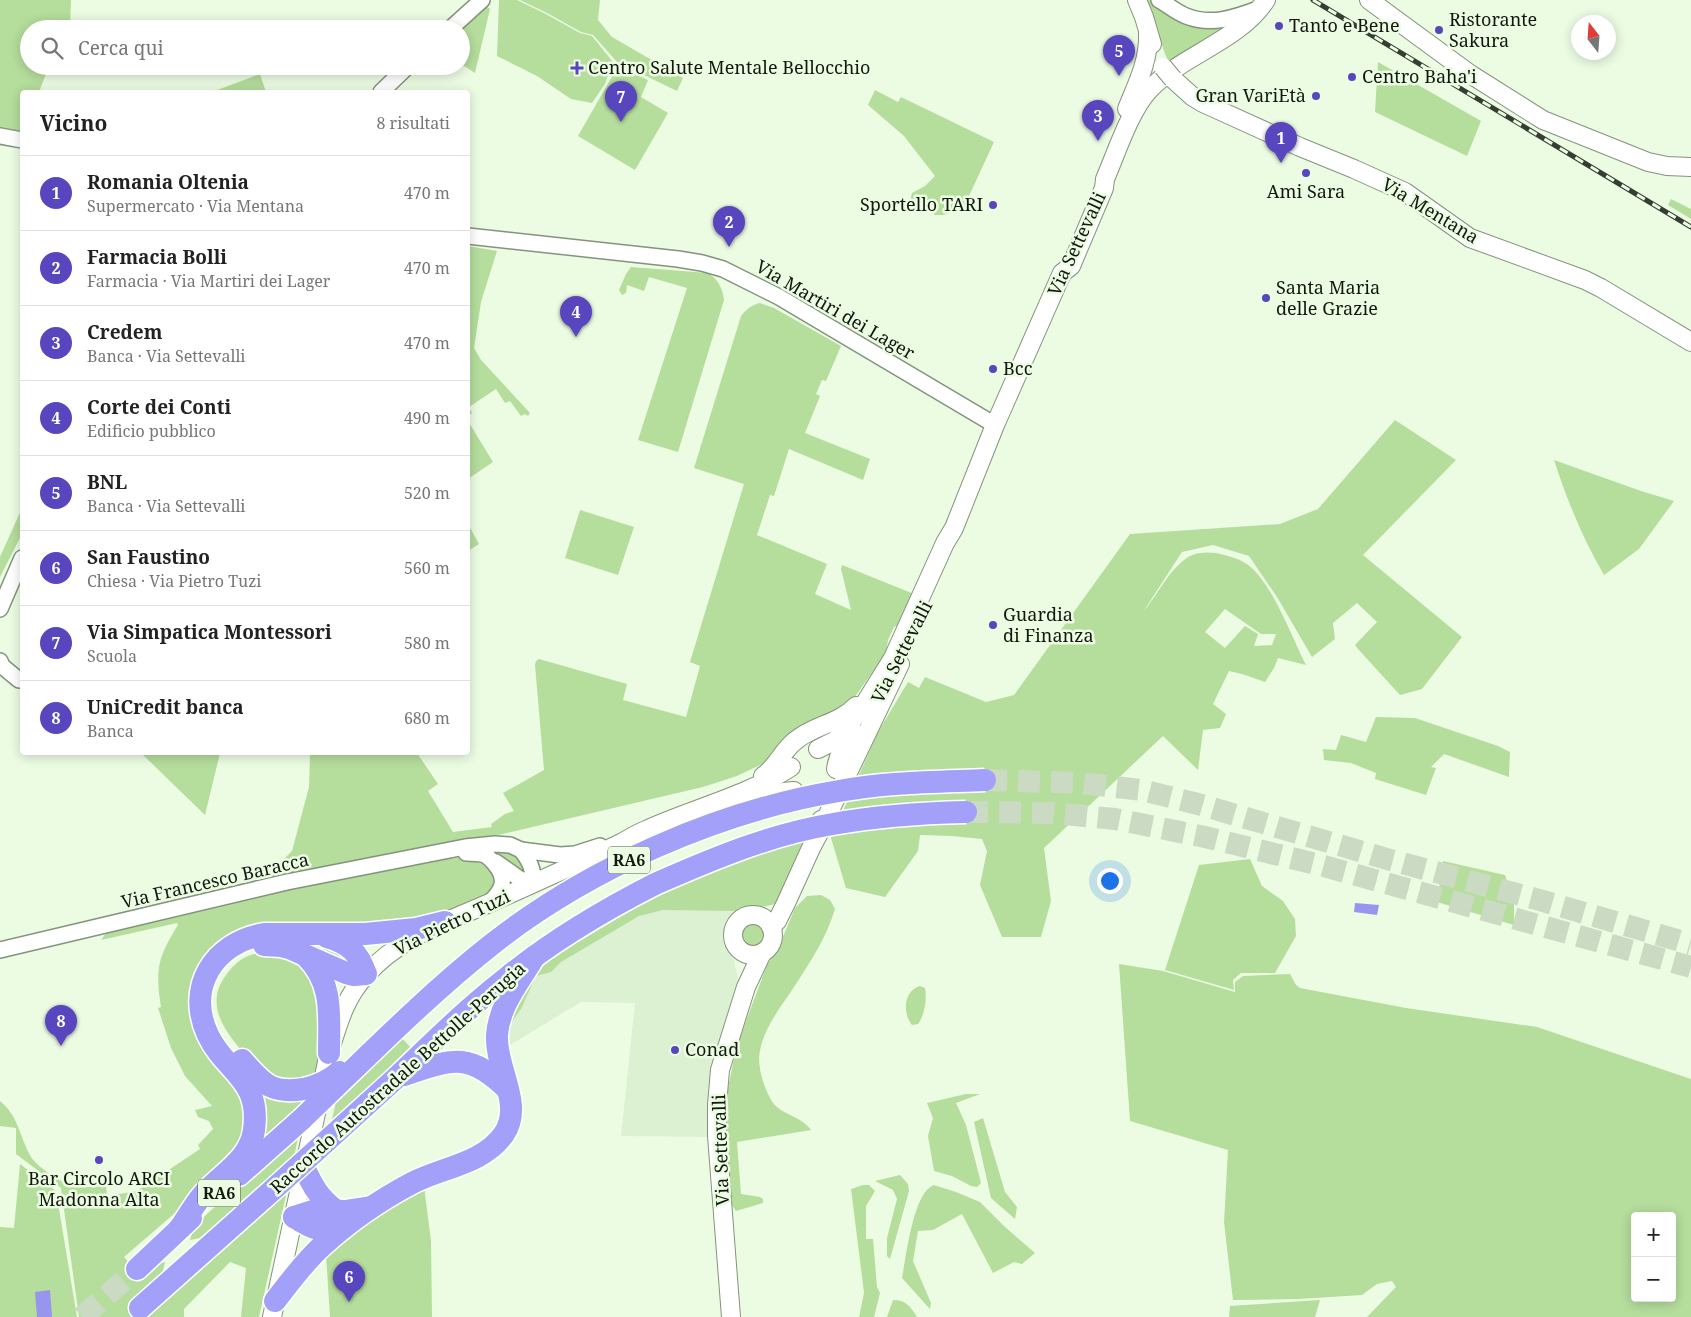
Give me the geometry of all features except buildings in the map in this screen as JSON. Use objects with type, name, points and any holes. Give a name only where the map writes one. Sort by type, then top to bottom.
[{"type":"highway","name":"RA6","points":[[137,1268],[302,1119],[453,976],[526,919],[559,898],[626,861],[675,839],[774,806],[838,791],[905,784],[985,780]]},
{"type":"highway","name":"Raccordo Autostradale Bettolle-Perugia","points":[[140,1308],[504,979],[579,926],[617,903],[655,884],[720,856],[773,839],[831,824],[906,814],[966,812]]},
{"type":"highway","points":[[180,1228],[202,1196],[238,1163],[248,1148],[254,1133],[256,1120],[248,1086],[215,1047],[203,1022],[201,1008],[202,986],[213,962],[225,950],[249,937],[264,934],[383,932],[416,929],[445,922]]},
{"type":"highway","points":[[318,934],[343,943],[352,949],[366,974],[354,975],[346,973],[289,948],[267,945],[258,946],[228,961],[212,985],[210,1005],[218,1033],[264,1083],[280,1090],[289,1092],[304,1089],[332,1078],[416,1004],[453,976]]},
{"type":"highway","points":[[305,956],[316,967],[325,985],[328,1002],[329,1052]]},
{"type":"highway","points":[[294,1217],[310,1228],[329,1231],[339,1219],[372,1207],[413,1182],[482,1155],[494,1146],[505,1132],[511,1117],[509,1090],[497,1051],[497,1034],[500,1019],[513,990],[534,957]]},
{"type":"highway","points":[[396,1078],[434,1064],[459,1061],[469,1062],[487,1071],[509,1090]]},
{"type":"highway","points":[[305,1170],[315,1191],[339,1219]]},
{"type":"highway","points":[[274,1309],[300,1269],[321,1246],[339,1219]]},
{"type":"main road","points":[[1062,274],[1062,262],[1146,64],[1149,46],[1148,34],[1137,0]]},
{"type":"main road","points":[[1369,0],[1470,74],[1542,120],[1648,162],[1667,166],[1691,167]]},
{"type":"main road","name":"Via Settevalli","points":[[836,769],[837,758],[843,747],[867,717],[953,546],[954,528],[995,425],[1062,274],[1070,266],[1137,105],[1149,90],[1177,67],[1225,38],[1249,20],[1264,4]]},
{"type":"main road","points":[[1148,34],[1156,54],[1168,73],[1193,97]]},
{"type":"main road","points":[[1104,188],[1114,173],[1144,107],[1152,98],[1164,92],[1193,97]]},
{"type":"main road","name":"Via Mentana","points":[[1193,97],[1293,144],[1405,192],[1470,238],[1585,280],[1691,342]]},
{"type":"main road","points":[[703,807],[769,772],[785,750],[804,734],[846,716],[897,660]]},
{"type":"main road","points":[[820,831],[897,660]]},
{"type":"main road","name":"Via Settevalli","points":[[818,749],[836,740],[851,723],[897,660]]},
{"type":"main road","points":[[818,749],[830,756],[836,769],[833,783],[816,794],[805,792],[792,781],[791,767],[798,755],[804,751],[818,749]]},
{"type":"main road","name":"Via Pietro Tuzi","points":[[274,1309],[329,1052],[347,1001],[366,974],[381,959],[408,941],[445,922],[534,883],[646,830],[765,782],[791,767]]},
{"type":"main road","name":"Via Settevalli","points":[[731,1317],[717,1136],[720,1070],[746,987],[754,953],[770,944],[772,939],[766,922],[777,920],[820,831],[822,809],[828,788]]},
{"type":"main road","name":"Via Pietro Tuzi","points":[[622,842],[648,837],[703,814],[751,799],[784,792],[805,792]]},
{"type":"main road","name":"Via Settevalli","points":[[805,792],[811,811],[811,848]]},
{"type":"main road","points":[[754,953],[737,947],[734,943],[733,934],[736,925],[745,917],[751,915],[766,922]]},
{"type":"street","points":[[460,20],[482,0]]},
{"type":"street","name":"Via Settevalli","points":[[1159,0],[1185,16],[1204,22],[1223,21],[1264,4]]},
{"type":"street","points":[[383,90],[399,75]]},
{"type":"street","points":[[0,136],[20,140]]},
{"type":"street","name":"Via Martiri dei Lager","points":[[470,236],[678,259],[723,269],[779,297],[995,425]]},
{"type":"street","points":[[0,609],[20,563]]},
{"type":"street","points":[[439,852],[495,844],[510,845],[521,850],[560,855],[575,854],[685,814]]},
{"type":"street","points":[[439,852],[477,853],[490,858],[520,879],[534,883],[533,868],[529,859],[521,850]]},
{"type":"street","name":"Via Francesco Baracca","points":[[0,950],[288,882],[439,852]]},
{"type":"street","points":[[488,904],[499,894],[502,887],[499,868],[490,858]]},
{"type":"shaded area","points":[[670,887],[757,908],[739,908],[725,923],[723,940],[734,961],[738,978],[712,1068],[707,1137],[621,1136],[635,1003],[581,1002],[502,1050],[515,996],[527,977],[610,922]]},
{"type":"shaded area","points":[[1355,903],[1379,905],[1377,915],[1354,912]]},
{"type":"shaded area","points":[[50,1290],[52,1317],[37,1317],[35,1292]]},
{"type":"green space","points":[[0,0],[71,0],[70,20],[20,20],[20,75],[46,75],[40,90],[20,90],[20,134],[0,130]]},
{"type":"green space","points":[[499,0],[517,0],[580,33],[592,36],[613,62],[605,84],[592,103],[571,99],[537,76],[497,56]]},
{"type":"green space","points":[[520,0],[600,0],[598,20],[612,37],[683,78],[677,91],[617,62],[593,35],[581,32]]},
{"type":"green space","points":[[1144,0],[1149,0],[1191,23],[1229,25],[1170,64],[1153,15]]},
{"type":"green space","points":[[485,5],[490,9],[475,73],[470,70],[470,21]]},
{"type":"green space","points":[[1378,62],[1481,121],[1467,156],[1375,112]]},
{"type":"green space","points":[[618,66],[648,80],[641,97],[668,113],[635,170],[578,136]]},
{"type":"green space","points":[[260,75],[265,90],[217,90]]},
{"type":"green space","points":[[875,90],[898,102],[901,97],[994,142],[963,209],[943,215],[934,215],[936,209],[910,201],[912,193],[925,186],[935,176],[904,136],[868,105]]},
{"type":"green space","points":[[1671,199],[1691,209],[1691,219],[1668,205]]},
{"type":"green space","points":[[470,246],[497,251],[481,302],[474,348],[481,360],[530,413],[528,416],[525,414],[521,416],[510,401],[505,403],[496,389],[470,406]]},
{"type":"green space","points":[[631,267],[708,273],[717,281],[722,292],[724,300],[678,452],[638,440],[687,288],[649,277],[644,291],[627,285],[626,293],[622,295],[619,290]]},
{"type":"green space","points":[[760,303],[774,308],[841,346],[826,381],[822,380],[816,394],[820,396],[805,433],[870,459],[863,480],[789,449],[774,496],[770,495],[757,535],[827,564],[815,594],[851,610],[841,569],[842,565],[914,594],[901,624],[894,627],[888,640],[886,653],[852,701],[779,747],[764,763],[737,776],[703,787],[498,835],[360,859],[264,879],[292,851],[309,787],[310,755],[418,755],[438,784],[428,791],[453,832],[492,827],[491,824],[505,814],[514,811],[503,793],[544,770],[535,665],[539,659],[627,684],[623,700],[686,717],[700,666],[690,662],[744,484],[694,468],[741,316],[754,305]]},
{"type":"green space","points":[[1395,420],[1456,460],[1363,555],[1462,637],[1422,689],[1400,695],[1358,649],[1355,645],[1377,622],[1357,603],[1333,623],[1335,639],[1312,657],[1277,597],[1249,556],[1213,545],[1182,552],[1143,612],[1170,574],[1190,556],[1210,552],[1231,557],[1245,563],[1263,581],[1280,609],[1306,665],[1278,658],[1265,682],[1229,671],[1213,704],[1226,714],[1220,728],[1203,730],[1198,770],[1163,736],[1044,848],[1051,901],[1041,937],[1002,937],[980,885],[987,851],[982,839],[920,835],[918,851],[885,897],[846,888],[831,838],[878,732],[908,682],[919,688],[925,677],[986,702],[1014,695],[1130,534],[1280,524],[1318,509]],"holes":[[[1225,609],[1261,634],[1276,634],[1272,645],[1254,646],[1258,634],[1245,626],[1225,648],[1205,632]]]},
{"type":"green space","points":[[470,424],[493,462],[470,478]]},
{"type":"green space","points":[[1554,460],[1674,501],[1639,549],[1604,575],[1576,519]]},
{"type":"green space","points":[[580,510],[634,527],[618,575],[565,558]]},
{"type":"green space","points":[[20,512],[20,538],[0,577],[0,557]]},
{"type":"green space","points":[[470,528],[479,544],[470,550]]},
{"type":"green space","points":[[1376,717],[1415,718],[1498,746],[1510,752],[1509,777],[1444,754],[1431,767],[1436,768],[1426,795],[1375,779],[1376,773],[1351,763],[1324,760],[1323,749],[1336,750],[1341,735],[1366,742]]},
{"type":"green space","points":[[143,755],[220,755],[205,815]]},
{"type":"green space","points":[[804,839],[776,904],[757,908],[739,908],[736,911],[663,910],[639,916],[561,962],[551,972],[536,976],[521,1009],[509,1026],[508,1047],[502,1050],[515,996],[538,966],[670,887],[739,860]]},
{"type":"green space","points":[[495,846],[524,859],[526,875],[483,847]]},
{"type":"green space","points":[[473,856],[483,858],[497,880],[489,896],[437,919],[256,930],[193,991],[240,1087],[249,1133],[182,1207],[124,1257],[142,1277],[151,1266],[165,1262],[162,1275],[129,1305],[139,1316],[287,1191],[259,1317],[241,1317],[246,1268],[230,1262],[184,1309],[184,1317],[79,1317],[61,1188],[16,1154],[16,1128],[0,1126],[0,1101],[11,1113],[26,1148],[37,1164],[69,1185],[82,1187],[106,1186],[107,1196],[137,1191],[200,1149],[198,1145],[213,1129],[209,1121],[198,1117],[195,1110],[212,1106],[185,1076],[171,1048],[158,1008],[161,1007],[158,973],[162,955],[178,925],[177,923],[101,940],[106,933],[288,887],[380,869]]},
{"type":"green space","points":[[1250,859],[1262,886],[1283,901],[1295,919],[1296,936],[1275,973],[1241,973],[1233,980],[1234,990],[1165,970],[1199,865]]},
{"type":"green space","points":[[1443,861],[1505,875],[1514,902],[1514,925],[1437,902]]},
{"type":"green space","points":[[821,895],[830,900],[835,909],[831,920],[811,961],[771,1022],[760,1048],[759,1058],[764,1084],[774,1104],[807,1125],[811,1130],[737,1142],[741,1194],[760,1197],[763,1199],[763,1203],[736,1211],[730,1202],[725,1102],[737,1045],[767,965],[777,951],[795,908],[807,896]]},
{"type":"green space","points":[[752,923],[760,927],[764,935],[760,943],[752,947],[744,943],[740,935],[744,927]]},
{"type":"green space","points":[[265,938],[302,938],[328,943],[340,947],[349,954],[356,964],[355,968],[347,968],[294,944],[269,941],[255,943],[235,951],[217,969],[208,989],[207,1010],[213,1031],[221,1043],[249,1075],[268,1090],[288,1097],[310,1095],[310,1099],[258,1146],[261,1116],[257,1095],[246,1075],[215,1041],[207,1025],[204,1008],[206,992],[211,976],[220,962],[232,951],[247,942]]},
{"type":"green space","points":[[261,952],[296,956],[324,1002],[316,1077],[284,1083],[262,1070],[251,1062],[235,1043],[220,1017],[217,998],[224,978],[240,961]]},
{"type":"green space","points":[[1119,964],[1163,971],[1235,992],[1235,982],[1243,976],[1290,974],[1296,985],[1300,988],[1406,1008],[1537,1027],[1691,1079],[1691,1317],[1367,1317],[1396,1287],[1392,1281],[1377,1284],[1362,1295],[1298,1299],[1233,1300],[1224,1222],[1228,1150],[1130,1121]]},
{"type":"green space","points":[[920,986],[925,988],[925,1006],[918,1024],[912,1025],[907,1014],[906,1002],[911,992]]},
{"type":"green space","points":[[400,1036],[411,1048],[331,1124],[338,1093]]},
{"type":"green space","points":[[966,1094],[980,1094],[956,1103],[966,1125],[981,1183],[977,1187],[971,1186],[952,1176],[934,1171],[928,1136],[933,1118],[927,1103]]},
{"type":"green space","points":[[983,1118],[1005,1192],[1017,1207],[1015,1219],[991,1198],[974,1122]]},
{"type":"green space","points":[[300,1128],[294,1157],[206,1237],[190,1240],[194,1226]]},
{"type":"green space","points":[[20,1164],[56,1191],[77,1317],[0,1317],[0,1227],[14,1228]]},
{"type":"green space","points":[[900,1175],[908,1184],[909,1191],[890,1259],[887,1256],[887,1238],[897,1199],[893,1190],[875,1181]]},
{"type":"green space","points":[[869,1185],[875,1191],[866,1206],[866,1239],[873,1239],[877,1287],[880,1293],[874,1317],[859,1317],[864,1293],[851,1189]]},
{"type":"green space","points":[[934,1185],[980,1202],[1035,1253],[1022,1264],[1014,1262],[993,1273],[962,1214],[933,1230],[918,1231],[913,1261],[931,1303],[930,1309],[902,1278],[908,1242],[916,1212],[927,1190]]},
{"type":"green space","points":[[424,1186],[431,1241],[432,1317],[330,1317],[326,1255],[380,1212]]},
{"type":"green space","points":[[893,1300],[907,1304],[917,1317],[887,1317]]},
{"type":"green space","points":[[1320,1300],[1315,1317],[1229,1317],[1230,1306]]},
{"type":"tunnel","points":[[985,780],[1081,783],[1142,790],[1198,804],[1691,944]]},
{"type":"tunnel","points":[[966,812],[1053,813],[1115,819],[1205,837],[1320,865],[1691,967]]},
{"type":"tunnel","points":[[82,1317],[137,1269]]},
{"type":"railway","points":[[1313,0],[1691,227]]},
{"type":"place","name":"Tanto e Bene","points":[[1279,26]]},
{"type":"place","name":"Ristorante Sakura","points":[[1439,30]]},
{"type":"place","name":"Centro Salute Mentale Bellocchio","points":[[577,68]]},
{"type":"place","name":"BNL","points":[[1119,76]]},
{"type":"place","name":"Centro Baha'i","points":[[1352,77]]},
{"type":"place","name":"Gran VariEtà","points":[[1316,96]]},
{"type":"place","name":"Via Simpatica Montessori","points":[[621,122]]},
{"type":"place","name":"Credem","points":[[1098,141]]},
{"type":"place","name":"Romania Oltenia","points":[[1281,163]]},
{"type":"place","name":"Ami Sara","points":[[1306,173]]},
{"type":"place","name":"Sportello TARI","points":[[993,205]]},
{"type":"place","name":"Farmacia Bolli","points":[[729,247]]},
{"type":"place","name":"Santa Maria delle Grazie","points":[[1266,298]]},
{"type":"place","name":"Corte dei Conti","points":[[576,337]]},
{"type":"place","name":"Bcc","points":[[993,369]]},
{"type":"place","name":"Guardia di Finanza","points":[[993,625]]},
{"type":"place","name":"UniCredit banca","points":[[61,1046]]},
{"type":"place","name":"Conad","points":[[675,1050]]},
{"type":"place","name":"Bar Circolo ARCI Madonna Alta","points":[[99,1160]]},
{"type":"place","name":"San Faustino","points":[[349,1302]]}]
